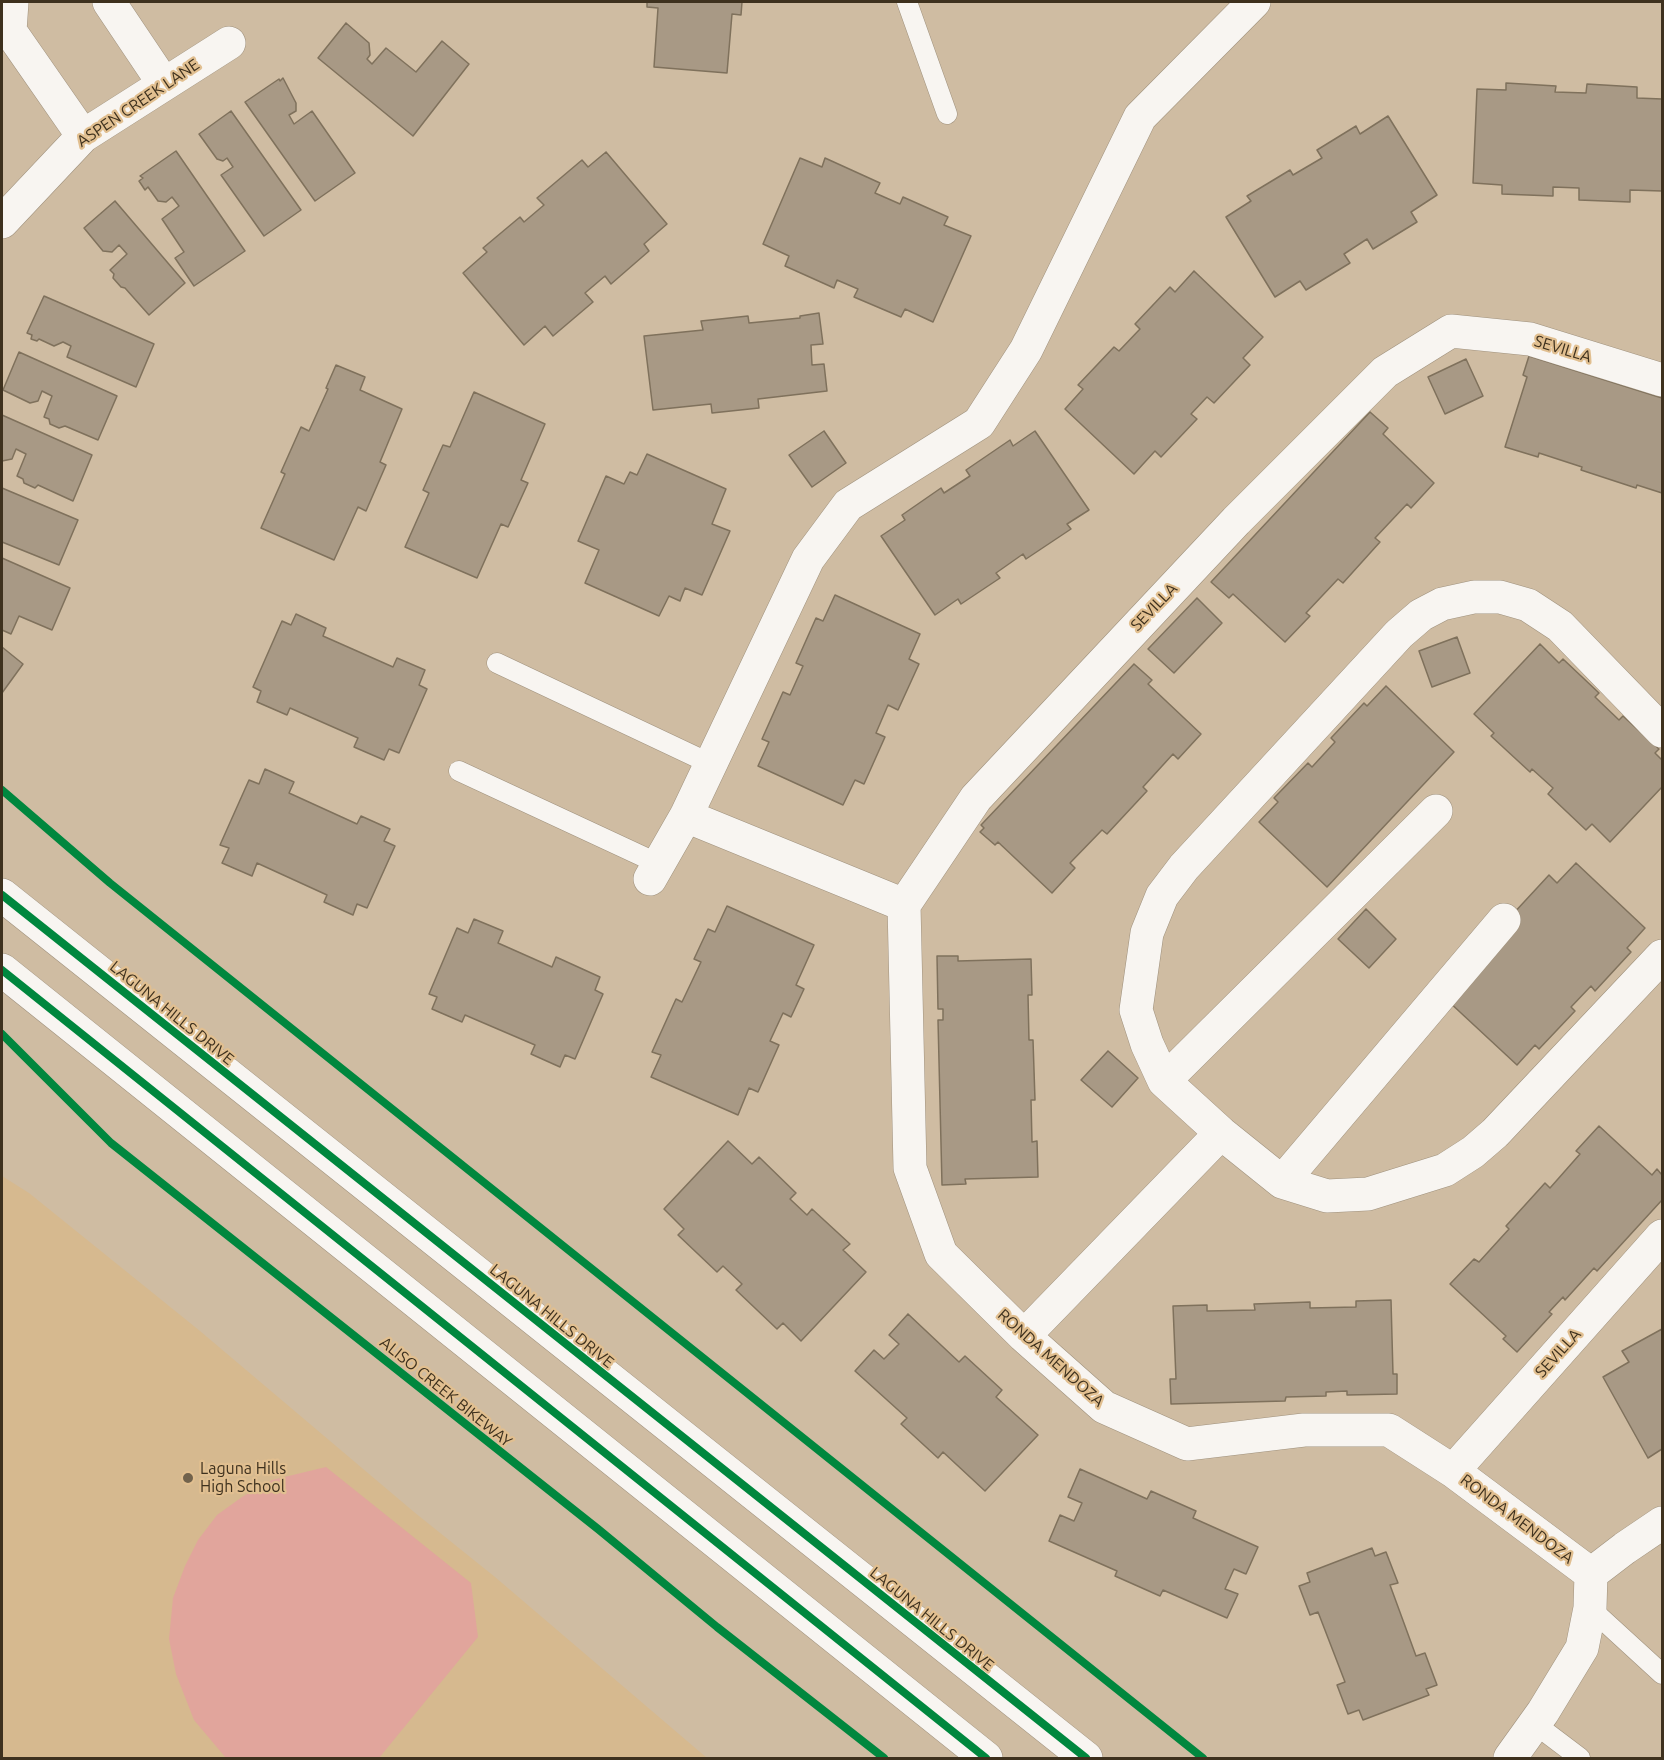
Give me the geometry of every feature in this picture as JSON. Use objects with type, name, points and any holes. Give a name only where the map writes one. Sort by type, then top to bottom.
[{"type":"street","points":[[12,2],[10,30],[83,136]]},
{"type":"street","points":[[109,2],[164,84]]},
{"type":"street","points":[[655,872],[686,816],[808,559],[848,506],[979,423],[1026,350],[1140,117],[1254,2]]},
{"type":"street","name":"ASPEN CREEK LANE","points":[[2,222],[83,136],[229,43]]},
{"type":"street","name":"SEVILLA","points":[[904,905],[976,798],[1228,529],[1385,372],[1451,331],[1530,339],[1662,380]]},
{"type":"street","points":[[1662,731],[1560,626],[1528,605],[1500,597],[1474,597],[1442,604],[1421,615],[1399,634],[1184,867],[1162,896],[1147,933],[1136,1010],[1147,1044],[1164,1082],[1221,1133],[1282,1182],[1328,1196],[1368,1194],[1445,1170],[1473,1152],[1495,1132],[1662,956]]},
{"type":"street","points":[[1164,1082],[1436,811]]},
{"type":"street","points":[[686,816],[904,905]]},
{"type":"street","name":"LAGUNA HILLS DRIVE","points":[[2,895],[1086,1758]]},
{"type":"street","name":"RONDA MENDOZA","points":[[904,905],[910,1168],[941,1254],[1024,1336],[1104,1407],[1187,1444],[1304,1430],[1389,1430],[1453,1471],[1591,1574]]},
{"type":"street","points":[[1282,1182],[1504,920]]},
{"type":"street","points":[[2,970],[986,1758]]},
{"type":"street","points":[[1024,1336],[1221,1133]]},
{"type":"street","name":"SEVILLA","points":[[1453,1471],[1662,1236]]},
{"type":"street","name":"RONDA MENDOZA","points":[[1591,1574],[1662,1523]]},
{"type":"street","name":"RONDA MENDOZA","points":[[1510,1758],[1535,1724],[1582,1648],[1590,1608],[1591,1574]]},
{"type":"lane","points":[[907,2],[947,114]]},
{"type":"lane","points":[[497,663],[711,764]]},
{"type":"lane","points":[[459,771],[655,872]]},
{"type":"lane","points":[[1590,1608],[1662,1674]]},
{"type":"lane","points":[[1535,1724],[1580,1758]]},
{"type":"shaded area","name":"Laguna Hills High School","points":[[2,1176],[29,1193],[200,1331],[414,1512],[495,1577],[707,1758],[2,1758]]},
{"type":"shaded area","points":[[326,1467],[471,1583],[478,1637],[379,1758],[226,1758],[194,1720],[176,1674],[169,1639],[173,1598],[198,1540],[217,1515],[272,1480]]},
{"type":"building","points":[[647,2],[742,2],[741,15],[732,14],[727,73],[654,67],[658,8],[647,7]]},
{"type":"building","points":[[346,23],[369,43],[370,55],[367,59],[372,64],[386,48],[416,72],[442,41],[469,64],[413,136],[318,58]]},
{"type":"building","points":[[283,78],[296,103],[296,111],[289,115],[294,124],[312,111],[355,173],[315,201],[245,102]]},
{"type":"building","points":[[1506,83],[1556,86],[1555,92],[1586,93],[1587,84],[1637,87],[1637,98],[1662,99],[1662,191],[1630,190],[1630,202],[1579,200],[1579,188],[1553,187],[1553,196],[1502,194],[1502,185],[1473,183],[1477,89],[1506,90]]},
{"type":"building","points":[[231,111],[301,210],[264,236],[221,175],[233,167],[227,158],[223,161],[217,159],[199,134]]},
{"type":"building","points":[[1388,116],[1437,195],[1411,212],[1417,222],[1373,249],[1367,239],[1344,254],[1350,263],[1306,290],[1300,281],[1275,297],[1226,217],[1251,201],[1247,196],[1290,170],[1293,175],[1322,158],[1317,150],[1356,126],[1360,134]]},
{"type":"building","points":[[176,151],[245,251],[194,286],[175,258],[184,252],[162,219],[179,206],[172,197],[166,202],[158,201],[148,187],[145,190],[139,181],[143,178],[140,176]]},
{"type":"building","points":[[606,152],[667,224],[644,244],[649,251],[611,284],[605,276],[585,293],[593,302],[553,336],[545,326],[524,345],[463,273],[487,252],[483,248],[520,217],[524,222],[544,205],[537,198],[582,160],[588,167]]},
{"type":"building","points":[[800,158],[822,167],[825,158],[880,183],[875,193],[900,204],[903,197],[948,217],[944,225],[971,236],[933,322],[905,309],[901,317],[854,297],[858,289],[837,280],[834,288],[785,266],[789,256],[763,244]]},
{"type":"building","points":[[115,201],[185,283],[149,315],[113,278],[114,274],[110,270],[127,254],[119,245],[112,252],[103,251],[84,228]]},
{"type":"building","points":[[1194,271],[1263,337],[1243,358],[1250,365],[1214,403],[1207,397],[1191,414],[1197,419],[1161,457],[1155,451],[1134,474],[1065,409],[1083,389],[1078,385],[1114,347],[1119,351],[1140,329],[1135,324],[1170,287],[1175,292]]},
{"type":"building","points":[[44,296],[154,344],[136,387],[67,357],[71,346],[63,342],[54,346],[39,339],[37,341],[31,339],[32,335],[27,333]]},
{"type":"building","points":[[819,313],[823,344],[811,345],[812,365],[824,364],[827,391],[758,399],[759,408],[712,413],[711,404],[653,410],[644,336],[703,330],[701,321],[748,316],[749,323],[800,318],[800,316]]},
{"type":"building","points":[[19,352],[117,396],[98,440],[65,426],[59,428],[50,424],[49,419],[44,417],[52,396],[42,391],[38,401],[30,403],[3,390]]},
{"type":"building","points":[[1529,356],[1662,398],[1662,493],[1637,485],[1636,488],[1539,453],[1538,457],[1505,447],[1527,377],[1523,375]]},
{"type":"building","points":[[1466,359],[1483,396],[1445,414],[1428,377]]},
{"type":"building","points":[[336,365],[365,377],[360,390],[402,409],[380,462],[386,465],[366,511],[358,507],[334,560],[261,528],[285,474],[281,472],[301,427],[309,431]]},
{"type":"building","points":[[474,392],[545,424],[521,480],[528,483],[508,527],[501,524],[477,578],[405,547],[429,493],[423,490],[443,445],[450,447]]},
{"type":"building","points":[[1370,412],[1388,428],[1383,434],[1434,483],[1411,508],[1407,504],[1375,538],[1380,542],[1343,583],[1338,579],[1306,613],[1310,616],[1285,642],[1233,594],[1229,598],[1211,582]]},
{"type":"building","points":[[2,415],[92,455],[73,501],[38,485],[35,488],[24,483],[23,479],[17,476],[26,454],[16,449],[12,459],[2,461]]},
{"type":"building","points":[[824,431],[846,463],[812,487],[789,455]]},
{"type":"building","points":[[1035,431],[1089,510],[1067,524],[1071,529],[1026,559],[1023,554],[996,573],[1000,578],[961,604],[958,599],[935,615],[881,536],[905,520],[902,515],[941,488],[944,493],[970,476],[966,470],[1010,440],[1013,446]]},
{"type":"building","points":[[647,454],[726,489],[712,524],[730,531],[702,595],[685,588],[680,601],[669,596],[659,616],[585,583],[599,550],[578,541],[606,476],[624,484],[630,472],[637,475]]},
{"type":"building","points":[[2,488],[78,520],[59,565],[2,542]]},
{"type":"building","points":[[2,558],[70,588],[52,630],[19,616],[11,634],[2,630]]},
{"type":"building","points":[[835,595],[920,634],[909,659],[919,664],[898,710],[888,705],[876,733],[885,737],[864,784],[855,780],[843,805],[758,766],[769,742],[762,739],[783,692],[790,695],[803,666],[796,663],[816,618],[823,621]]},
{"type":"building","points":[[1197,598],[1222,623],[1174,673],[1148,649]]},
{"type":"building","points":[[296,614],[326,628],[323,636],[393,667],[397,658],[425,670],[419,685],[427,689],[399,753],[389,749],[384,760],[354,747],[358,738],[290,708],[287,715],[257,702],[261,691],[253,687],[282,621],[291,625]]},
{"type":"building","points":[[1457,637],[1470,673],[1432,687],[1419,651]]},
{"type":"building","points":[[1540,644],[1559,663],[1563,659],[1599,693],[1595,697],[1619,720],[1623,716],[1659,749],[1655,753],[1662,760],[1662,787],[1610,842],[1592,824],[1586,830],[1548,794],[1553,788],[1532,769],[1530,772],[1491,736],[1494,733],[1474,714]]},
{"type":"building","points":[[2,647],[23,664],[2,693]]},
{"type":"building","points":[[1134,664],[1152,680],[1148,684],[1201,734],[1178,759],[1173,754],[1143,787],[1147,791],[1107,834],[1102,830],[1070,863],[1075,868],[1052,893],[998,842],[995,845],[980,832],[984,828],[981,825]]},
{"type":"building","points":[[1386,686],[1454,752],[1327,887],[1259,822],[1278,802],[1274,798],[1308,763],[1312,767],[1335,742],[1331,738],[1364,703],[1367,706]]},
{"type":"building","points":[[265,769],[294,782],[289,793],[357,824],[361,816],[390,829],[384,841],[395,846],[367,908],[357,904],[353,915],[324,902],[327,895],[257,863],[252,876],[222,863],[229,848],[220,845],[249,780],[259,784]]},
{"type":"building","points":[[1576,863],[1645,928],[1627,948],[1631,952],[1595,991],[1591,986],[1571,1007],[1575,1011],[1539,1049],[1535,1045],[1517,1065],[1447,1000],[1512,915],[1549,875],[1557,883]]},
{"type":"building","points":[[727,906],[814,945],[796,985],[804,989],[791,1017],[783,1013],[770,1041],[779,1045],[758,1092],[749,1088],[738,1115],[651,1077],[661,1055],[652,1052],[676,999],[682,1002],[701,962],[694,959],[708,929],[715,932]]},
{"type":"building","points":[[1366,909],[1396,939],[1369,968],[1338,939]]},
{"type":"building","points":[[474,919],[503,931],[498,943],[552,967],[556,957],[600,977],[595,990],[603,994],[575,1059],[565,1055],[560,1067],[531,1054],[535,1045],[465,1015],[462,1022],[432,1009],[437,997],[429,994],[457,928],[468,933]]},
{"type":"building","points":[[937,956],[958,956],[958,961],[1031,959],[1032,995],[1028,995],[1029,1040],[1033,1040],[1035,1100],[1031,1100],[1032,1142],[1037,1141],[1038,1177],[965,1179],[966,1184],[942,1185],[938,1020],[943,1020],[943,1009],[938,1009]]},
{"type":"building","points":[[1108,1051],[1138,1078],[1112,1107],[1081,1080]]},
{"type":"building","points":[[1599,1126],[1652,1175],[1657,1169],[1662,1175],[1662,1200],[1597,1271],[1594,1268],[1565,1300],[1563,1297],[1549,1312],[1552,1314],[1517,1352],[1503,1339],[1506,1336],[1450,1284],[1474,1259],[1479,1262],[1509,1229],[1506,1226],[1545,1183],[1550,1188],[1580,1154],[1576,1151]]},
{"type":"building","points":[[728,1141],[752,1164],[759,1157],[796,1193],[790,1199],[807,1215],[812,1209],[850,1244],[843,1250],[866,1272],[801,1341],[783,1323],[777,1329],[736,1290],[742,1284],[723,1266],[717,1272],[678,1235],[684,1229],[664,1209]]},
{"type":"building","points":[[1391,1300],[1393,1374],[1397,1374],[1397,1394],[1347,1395],[1347,1391],[1326,1392],[1326,1396],[1286,1397],[1285,1401],[1171,1404],[1170,1379],[1176,1379],[1173,1306],[1207,1305],[1207,1311],[1255,1310],[1254,1304],[1310,1302],[1310,1308],[1356,1307],[1356,1301]]},
{"type":"building","points":[[908,1314],[959,1362],[965,1356],[1002,1390],[996,1397],[1038,1435],[985,1491],[943,1452],[938,1458],[901,1424],[907,1418],[855,1371],[874,1350],[884,1359],[899,1344],[889,1335]]},
{"type":"building","points":[[1662,1329],[1662,1449],[1648,1458],[1603,1377],[1629,1362],[1622,1351]]},
{"type":"building","points":[[1080,1469],[1147,1499],[1151,1491],[1196,1511],[1193,1518],[1258,1547],[1246,1574],[1234,1569],[1225,1589],[1238,1594],[1227,1618],[1163,1590],[1160,1596],[1115,1576],[1117,1571],[1049,1541],[1060,1515],[1074,1521],[1082,1503],[1068,1497]]},
{"type":"building","points":[[1372,1548],[1375,1556],[1386,1552],[1398,1583],[1390,1585],[1416,1656],[1425,1653],[1437,1685],[1426,1689],[1429,1695],[1363,1720],[1359,1710],[1348,1714],[1337,1685],[1345,1682],[1318,1612],[1310,1615],[1299,1586],[1310,1582],[1307,1573]]},
{"type":"cycle path","points":[[2,790],[110,883],[1203,1758]]},
{"type":"cycle path","points":[[2,895],[1086,1758]]},
{"type":"cycle path","points":[[2,970],[986,1758]]},
{"type":"cycle path","name":"ALISO CREEK BIKEWAY","points":[[2,1034],[111,1143],[884,1758]]},
{"type":"place","name":"Laguna Hills High School","points":[[188,1478]]}]
